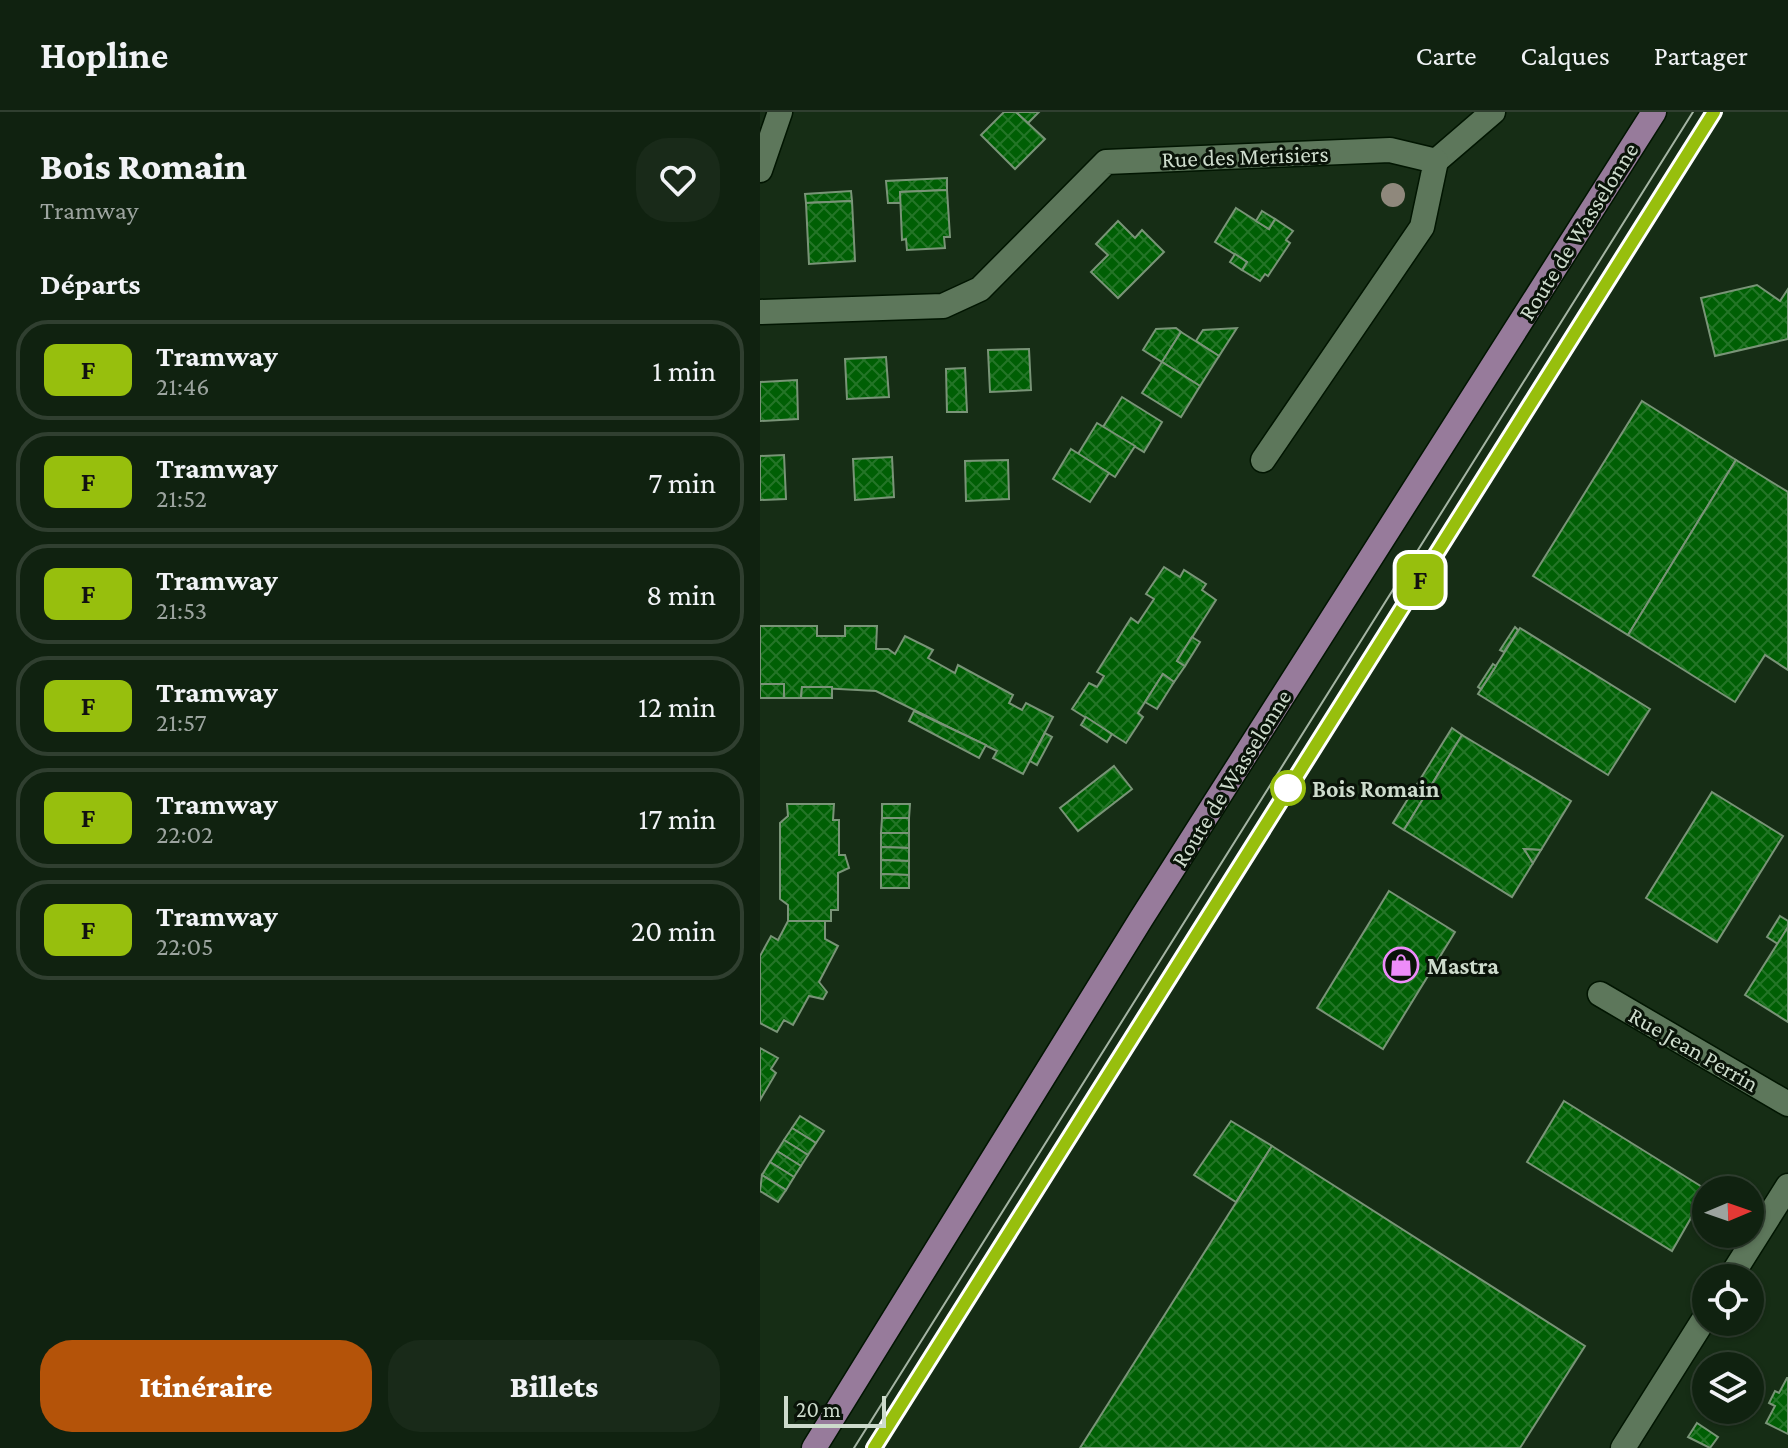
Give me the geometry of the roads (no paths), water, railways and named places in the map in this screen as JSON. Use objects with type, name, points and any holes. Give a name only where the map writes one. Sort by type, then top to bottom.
[{"type":"main road","name":"Route de Wasselonne","points":[[814,1448],[1150,905],[1654,112]]},
{"type":"street","points":[[760,170],[780,112]]},
{"type":"street","points":[[1263,460],[1422,227],[1436,161],[1493,112]]},
{"type":"street","name":"Rue des Merisiers","points":[[760,312],[943,306],[980,289],[1106,162],[1390,150],[1436,161]]},
{"type":"street","name":"Rue Jean Perrin","points":[[1600,994],[1788,1104]]},
{"type":"street","points":[[1739,1264],[1788,1186]]},
{"type":"street","points":[[1623,1448],[1693,1336]]},
{"type":"tram line","points":[[854,1448],[1693,112]]},
{"type":"tram line","points":[[874,1448],[1714,112]]},
{"type":"tram line","name":"F","points":[[874,1448],[1714,112]]},
{"type":"place","name":"Bois Romain","points":[[1288,788]]},
{"type":"place","name":"Mastra","points":[[1401,965]]}]
